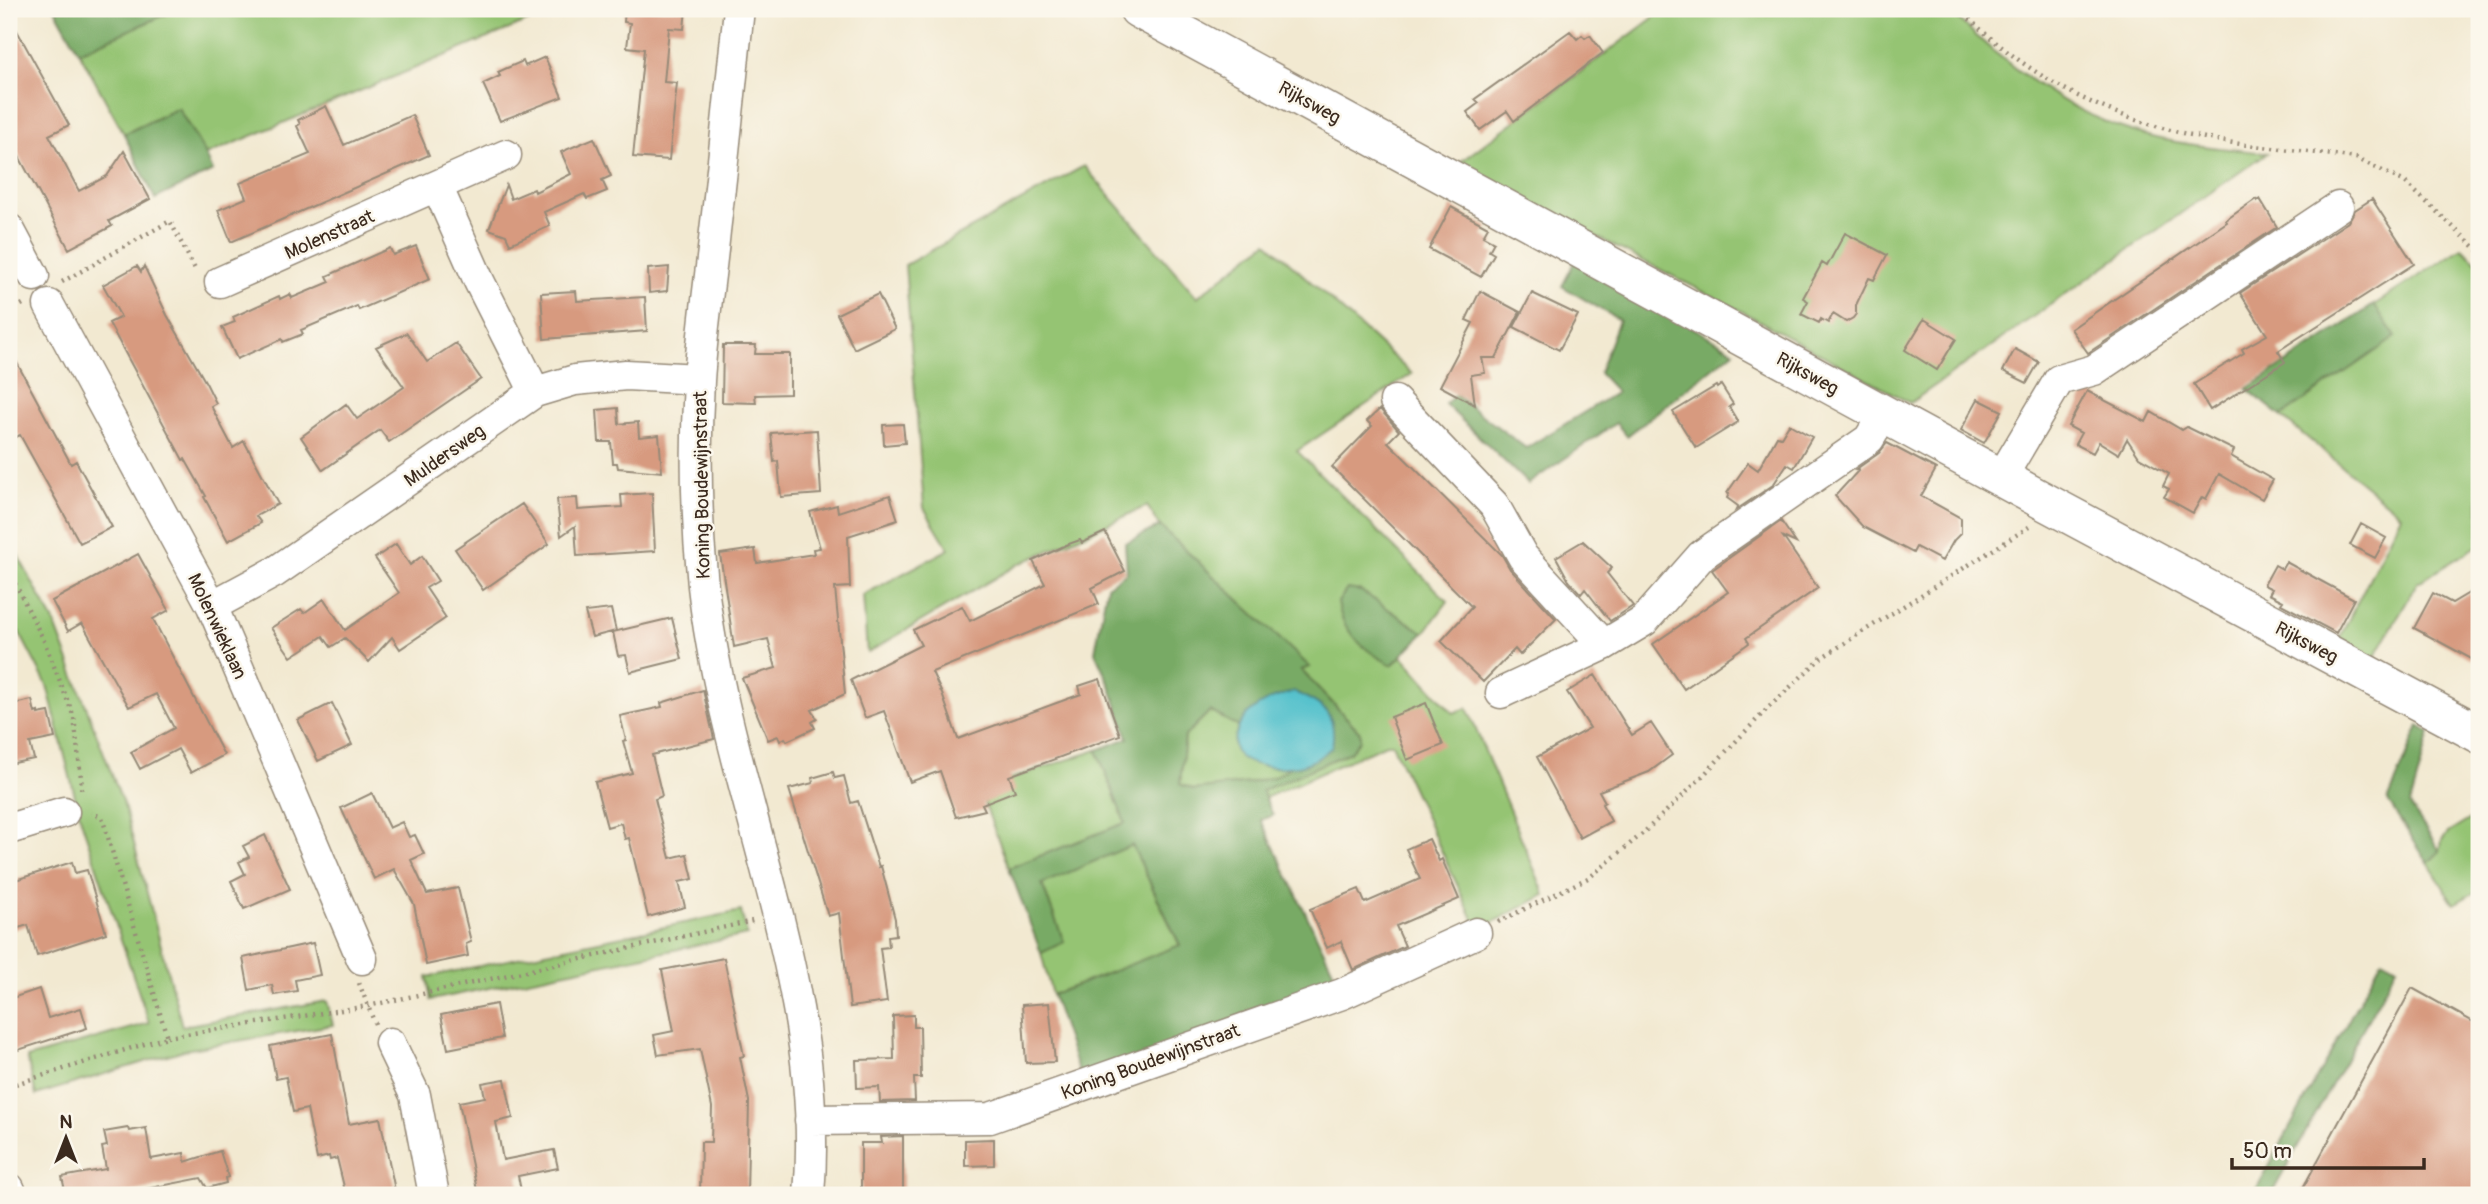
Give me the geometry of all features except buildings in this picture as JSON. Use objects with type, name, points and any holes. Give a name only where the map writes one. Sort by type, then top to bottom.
[{"type":"main road","name":"Rijksweg","points":[[1138,9],[2001,478],[2479,734]]},
{"type":"street","name":"Koning Boudewijnstraat","points":[[739,9],[699,379],[698,517],[703,585],[714,660],[795,992],[806,1056],[810,1120],[809,1195]]},
{"type":"street","name":"Molenstraat","points":[[220,282],[506,155]]},
{"type":"street","points":[[437,186],[479,281],[535,392]]},
{"type":"street","points":[[2001,478],[2059,380],[2094,370],[2338,207]]},
{"type":"street","name":"Molenwieklaan","points":[[9,229],[46,289],[212,606],[362,959]]},
{"type":"street","name":"Muldersweg","points":[[212,606],[275,572],[535,392],[575,380],[626,375],[699,379]]},
{"type":"street","points":[[1395,401],[1494,505],[1523,557],[1604,645]]},
{"type":"street","points":[[1500,693],[1604,645],[1644,621],[1702,555],[1869,439],[1884,414]]},
{"type":"street","points":[[9,829],[70,810]]},
{"type":"street","name":"Koning Boudewijnstraat","points":[[810,1120],[990,1118],[1342,994],[1476,933]]},
{"type":"street","points":[[390,1043],[415,1095],[434,1195]]},
{"type":"street","points":[[9,1188],[12,1195]]},
{"type":"path","points":[[1959,9],[2014,56],[2053,83],[2098,107],[2137,121],[2198,137],[2356,158],[2377,167],[2405,182],[2479,251]]},
{"type":"path","points":[[46,289],[170,221],[201,282],[208,285],[220,282]]},
{"type":"path","points":[[1476,933],[1590,877],[1642,834],[1691,788],[1768,708],[1821,658],[2043,519],[2051,505]]},
{"type":"path","points":[[9,571],[44,642],[74,717],[82,786],[70,810],[102,817],[167,1037]]},
{"type":"path","points":[[9,1086],[167,1037],[368,1006],[753,921]]},
{"type":"path","points":[[362,959],[358,981],[373,1022],[390,1043]]},
{"type":"green space","points":[[55,9],[178,9],[79,52]]},
{"type":"green space","points":[[178,9],[545,9],[543,15],[206,155],[178,108],[124,134],[79,52]]},
{"type":"green space","points":[[1665,9],[1949,9],[1990,49],[2038,85],[2091,115],[2118,127],[2160,139],[2267,153],[1910,403],[1743,312],[1456,165]]},
{"type":"green space","points":[[178,108],[213,171],[155,199],[124,134]]},
{"type":"green space","points":[[1084,166],[1197,297],[1267,242],[1412,374],[1297,451],[1448,601],[1424,633],[1361,591],[1392,665],[1402,656],[1453,713],[1467,708],[1545,895],[1478,930],[1392,744],[1386,744],[1265,798],[1261,790],[1350,752],[1360,732],[1301,670],[1309,667],[1160,526],[1147,506],[1019,564],[867,653],[863,595],[949,549],[924,508],[905,265]]},
{"type":"green space","points":[[2462,248],[2479,264],[2479,545],[2417,583],[2373,660],[2337,643],[2401,515],[2281,416],[2395,337],[2374,305]]},
{"type":"green space","points":[[1575,261],[1734,351],[1627,436],[1616,423],[1528,484],[1445,404],[1455,395],[1526,448],[1617,392],[1599,373],[1619,320],[1562,286]]},
{"type":"green space","points":[[2374,305],[2396,337],[2281,416],[2247,389]]},
{"type":"green space","points":[[1160,526],[1310,667],[1301,670],[1360,732],[1360,740],[1350,752],[1262,791],[1273,815],[1261,820],[1343,991],[1080,1076],[1052,995],[1180,945],[1132,845],[1042,884],[1064,942],[1041,953],[1009,868],[1125,823],[1097,750],[1128,738],[1110,685],[1095,652],[1107,586],[1127,572],[1125,543]],"holes":[[[1210,711],[1306,764],[1292,766],[1274,777],[1249,783],[1194,790],[1180,784],[1185,736]]]},
{"type":"green space","points":[[9,539],[54,622],[125,809],[182,1026],[327,1001],[333,1025],[184,1050],[36,1095],[27,1058],[149,1023],[81,820],[47,685],[9,613]]},
{"type":"green space","points":[[1347,589],[1361,591],[1424,633],[1392,665],[1382,660],[1356,640],[1344,623],[1338,602]]},
{"type":"green space","points":[[1210,711],[1239,725],[1235,737],[1265,766],[1292,766],[1274,777],[1249,783],[1194,790],[1180,784],[1185,736]]},
{"type":"green space","points":[[2419,726],[2430,733],[2410,805],[2440,851],[2428,863],[2388,801]]},
{"type":"green space","points":[[1097,750],[1125,823],[1009,868],[979,789]]},
{"type":"green space","points":[[2479,806],[2479,890],[2454,904],[2428,863],[2440,851],[2442,840],[2448,833],[2472,818]]},
{"type":"green space","points":[[1132,844],[1180,946],[1052,995],[1041,953],[1064,942],[1042,884]]},
{"type":"green space","points":[[741,911],[747,935],[431,1000],[427,977]]},
{"type":"green space","points":[[2382,959],[2397,967],[2271,1195],[2253,1195]]},
{"type":"water","points":[[1294,692],[1326,711],[1333,726],[1332,747],[1313,761],[1288,767],[1256,765],[1240,757],[1234,742],[1245,718],[1267,701]]}]
